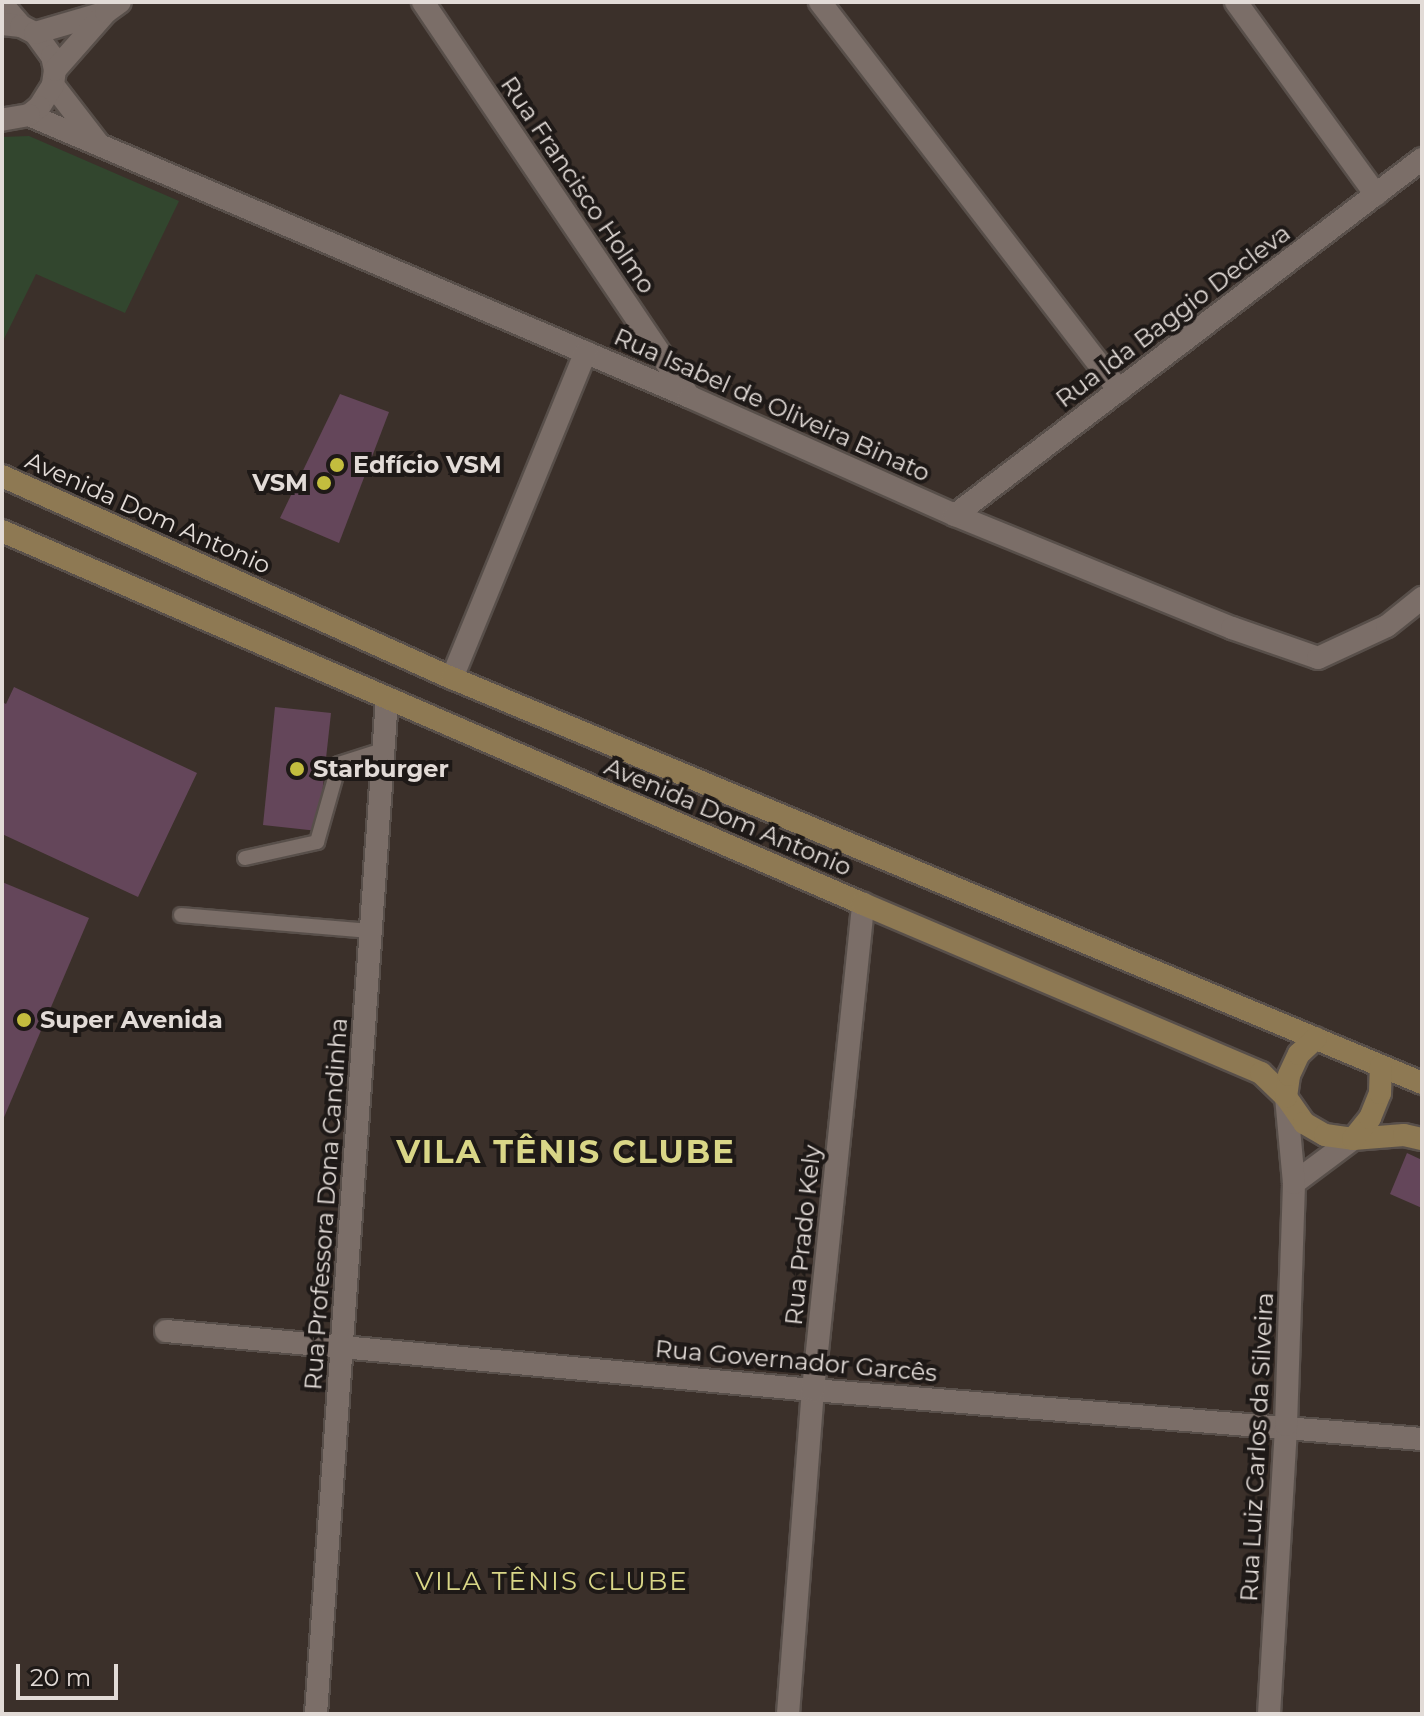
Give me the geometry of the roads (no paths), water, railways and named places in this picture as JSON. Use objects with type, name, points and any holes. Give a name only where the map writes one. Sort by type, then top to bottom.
[{"type":"main road","name":"Avenida Dom Antonio","points":[[2,476],[452,678],[1422,1083]]},
{"type":"main road","name":"Avenida Dom Antonio","points":[[2,531],[1261,1073],[1286,1097],[1304,1123],[1325,1135],[1353,1139],[1404,1135],[1422,1139]]},
{"type":"main road","points":[[1286,1097],[1289,1075],[1299,1054],[1316,1038]]},
{"type":"main road","points":[[1353,1139],[1370,1118],[1380,1093],[1381,1066]]},
{"type":"street","name":"Rua Francisco Holmo","points":[[423,2],[690,397]]},
{"type":"street","points":[[820,2],[1119,390]]},
{"type":"street","points":[[1236,2],[1376,195]]},
{"type":"street","name":"Rua Isabel de Oliveira Binato","points":[[2,4],[19,27],[52,56],[54,78],[97,143]]},
{"type":"street","points":[[19,27],[113,7]]},
{"type":"street","points":[[2,120],[29,115],[48,97],[54,78],[113,7]]},
{"type":"street","name":"Rua Isabel de Oliveira Binato","points":[[29,115],[586,352],[955,515],[1232,628],[1318,658],[1387,626],[1422,598]]},
{"type":"street","name":"Rua Ida Baggio Decleva","points":[[955,515],[1422,159]]},
{"type":"street","points":[[452,678],[586,352]]},
{"type":"street","name":"Rua Professora Dona Candinha","points":[[316,1714],[387,698]]},
{"type":"street","name":"Rua Prado Kely","points":[[788,1714],[813,1390],[863,904]]},
{"type":"street","name":"Rua Luiz Carlos da Silveira","points":[[1269,1714],[1286,1425],[1294,1183],[1286,1097]]},
{"type":"street","points":[[1294,1183],[1353,1139]]},
{"type":"street","name":"Rua Governador Garcês","points":[[166,1331],[813,1390],[1286,1425],[1422,1439]]},
{"type":"lane","points":[[245,858],[317,842],[339,764],[383,750]]},
{"type":"lane","points":[[181,915],[372,931]]},
{"type":"place","name":"Edfício VSM","points":[[337,465]]},
{"type":"place","name":"VSM","points":[[324,483]]},
{"type":"place","name":"Starburger","points":[[297,769]]},
{"type":"place","name":"Super Avenida","points":[[24,1020]]},
{"type":"district","name":"VILA TÊNIS CLUBE","points":[[566,1152]]},
{"type":"district","name":"VILA TÊNIS CLUBE","points":[[552,1582]]}]
